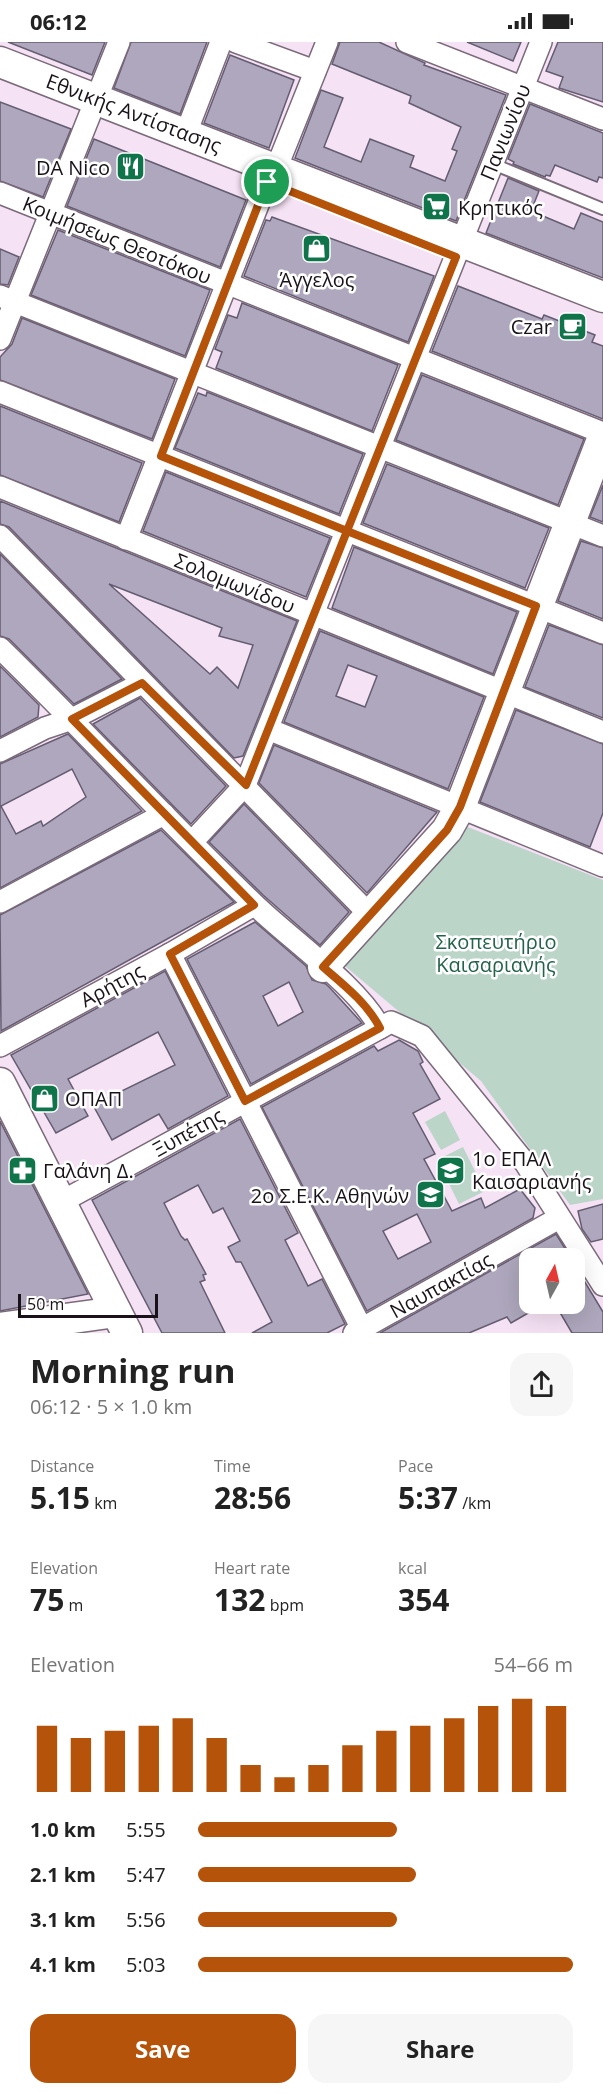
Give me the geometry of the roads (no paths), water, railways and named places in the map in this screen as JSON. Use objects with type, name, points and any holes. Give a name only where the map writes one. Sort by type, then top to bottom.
[{"type":"main road","name":"Εθνικής Αντίστασης","points":[[0,62],[93,106],[459,249],[603,297]]},
{"type":"main road","name":"Εθνικής Αντίστασης","points":[[0,79],[186,134],[272,176]]},
{"type":"main road","name":"Εθνικής Αντίστασης","points":[[459,249],[603,314]]},
{"type":"main road","points":[[323,967],[447,830],[460,807],[603,435]]},
{"type":"main road","points":[[0,1083],[121,1322],[0,1328]]},
{"type":"street","points":[[0,339],[8,299],[51,213],[119,42]]},
{"type":"street","points":[[186,134],[221,42]]},
{"type":"street","points":[[236,42],[315,71]]},
{"type":"street","points":[[126,539],[161,456],[227,284],[327,42]]},
{"type":"street","points":[[406,42],[603,119]]},
{"type":"street","name":"Πανιωνίου","points":[[192,842],[246,785],[541,42]]},
{"type":"street","name":"Κοιμήσεως Θεοτόκου","points":[[0,193],[603,435]]},
{"type":"street","points":[[8,299],[603,536]]},
{"type":"street","points":[[0,392],[603,633]]},
{"type":"street","name":"Σολομωνίδου","points":[[0,487],[603,732]]},
{"type":"street","points":[[0,536],[142,683],[246,785],[370,915]]},
{"type":"street","points":[[0,648],[254,905],[354,993],[380,1028],[391,1022],[422,1036],[526,1164],[603,1285]]},
{"type":"street","points":[[0,750],[45,728],[72,719],[142,683]]},
{"type":"street","points":[[268,729],[460,807],[601,858]]},
{"type":"street","points":[[0,902],[164,814]]},
{"type":"street","name":"Αρήτης","points":[[0,1046],[170,954],[254,905]]},
{"type":"street","points":[[170,954],[360,1332]]},
{"type":"street","name":"Ξυπέτης","points":[[60,1202],[380,1028]]},
{"type":"street","name":"Ναυπακτίας","points":[[360,1332],[559,1218]]},
{"type":"lane","points":[[493,164],[603,209]]},
{"type":"place","name":"DA Nico","points":[[131,167]]},
{"type":"place","name":"Κρητικός","points":[[437,207]]},
{"type":"place","name":"Άγγελος","points":[[317,248]]},
{"type":"place","name":"Czar","points":[[573,326]]},
{"type":"place","name":"ΟΠΑΠ","points":[[44,1098]]},
{"type":"place","name":"Γαλάνη Δ.","points":[[22,1170]]},
{"type":"place","name":"1ο ΕΠΑΛ Καισαριανής","points":[[451,1170]]},
{"type":"place","name":"2ο Σ.Ε.Κ. Αθηνών","points":[[430,1195]]},
{"type":"park label","name":"Σκοπευτήριο Καισαριανής","points":[[496,952]]}]
